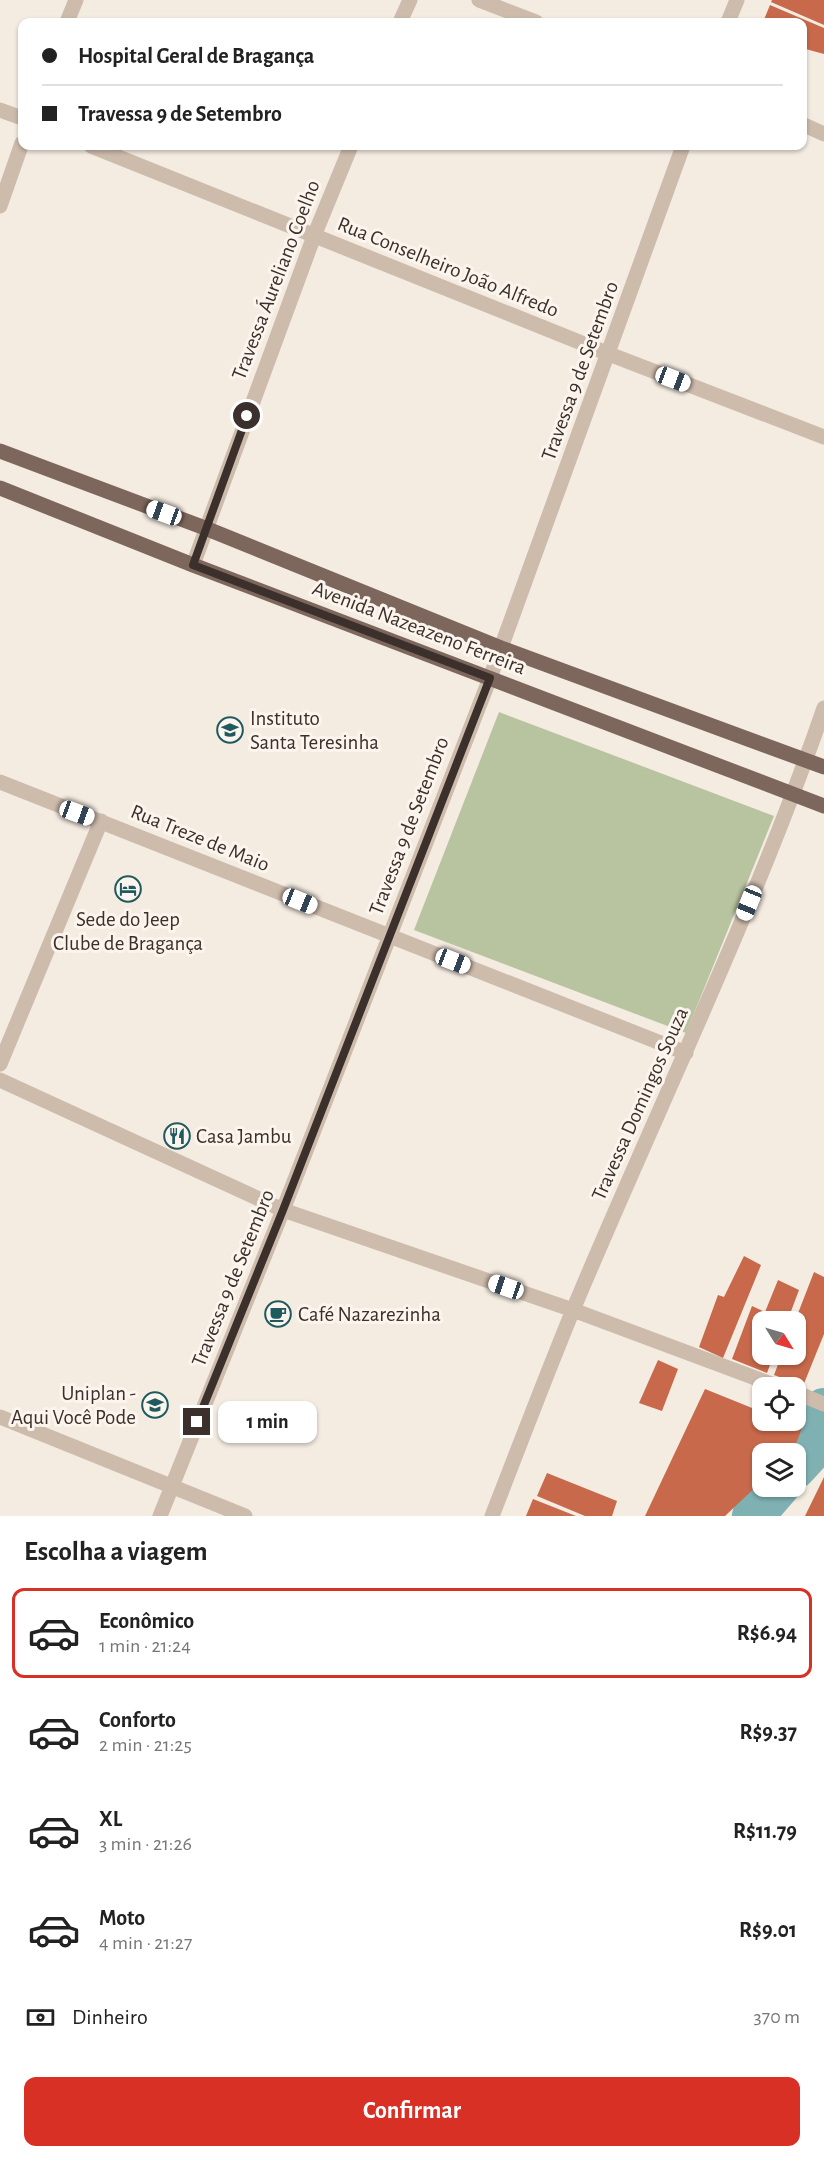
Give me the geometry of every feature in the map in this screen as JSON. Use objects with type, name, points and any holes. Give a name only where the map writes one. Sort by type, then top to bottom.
[{"type":"main road","name":"Avenida Nazeazeno Ferreira","points":[[0,451],[205,528],[501,648],[824,767]]},
{"type":"main road","name":"Avenida Nazeazeno Ferreira","points":[[0,488],[193,565],[824,806]]},
{"type":"street","points":[[69,18],[76,0]]},
{"type":"street","points":[[402,18],[410,0]]},
{"type":"street","points":[[479,0],[526,18]]},
{"type":"street","points":[[730,18],[737,0]]},
{"type":"street","points":[[0,110],[18,117]]},
{"type":"street","points":[[807,126],[824,134]]},
{"type":"street","points":[[0,206],[19,150]]},
{"type":"street","name":"Rua Conselheiro João Alfredo","points":[[101,150],[609,354],[824,437]]},
{"type":"street","name":"Travessa Áureliano Coelho","points":[[193,565],[314,236],[349,150]]},
{"type":"street","name":"Travessa 9 de Setembro","points":[[160,1516],[283,1210],[490,678],[682,150]]},
{"type":"street","name":"Travessa Domingos Souza","points":[[492,1516],[573,1310],[686,1053],[794,795],[824,708]]},
{"type":"street","name":"Rua Treze de Maio","points":[[0,782],[686,1053]]},
{"type":"street","points":[[0,1064],[101,821]]},
{"type":"street","points":[[0,1080],[283,1210],[573,1310],[753,1377]]},
{"type":"street","points":[[806,1397],[824,1404]]},
{"type":"street","points":[[0,1418],[245,1516]]},
{"type":"green space","points":[[499,712],[774,816],[686,1033],[414,930]]},
{"type":"building","points":[[772,0],[824,0],[824,25],[771,2]]},
{"type":"building","points":[[770,5],[801,18],[765,18]]},
{"type":"building","points":[[807,21],[824,28],[824,54],[807,49]]},
{"type":"building","points":[[744,1256],[761,1265],[723,1358],[699,1347],[718,1295],[724,1297]]},
{"type":"building","points":[[814,1272],[824,1277],[824,1334],[806,1379],[779,1377],[774,1375],[778,1365],[806,1365],[806,1311],[799,1311]]},
{"type":"building","points":[[778,1280],[799,1290],[791,1311],[765,1311]]},
{"type":"building","points":[[752,1306],[763,1311],[752,1311],[752,1365],[770,1365],[767,1373],[732,1359]]},
{"type":"building","points":[[658,1360],[678,1369],[662,1411],[639,1403]]},
{"type":"building","points":[[705,1389],[752,1408],[752,1431],[801,1431],[796,1443],[752,1443],[752,1490],[725,1516],[645,1516]]},
{"type":"building","points":[[547,1473],[617,1501],[612,1516],[585,1516],[537,1496]]},
{"type":"building","points":[[824,1477],[824,1516],[805,1516]]},
{"type":"building","points":[[533,1499],[576,1516],[526,1516]]},
{"type":"waterway","points":[[806,1456],[816,1445],[824,1409]]},
{"type":"waterway","points":[[753,1516],[769,1497]]},
{"type":"place","name":"Instituto Santa Teresinha","points":[[230,730]]},
{"type":"place","name":"Sede do Jeep Clube de Bragança","points":[[128,889]]},
{"type":"place","name":"Casa Jambu","points":[[177,1136]]},
{"type":"place","name":"Café Nazarezinha","points":[[278,1314]]},
{"type":"place","name":"Uniplan - Aqui Você Pode","points":[[155,1405]]},
{"type":"route","points":[[197,1422],[283,1210],[490,678],[193,565],[247,416]]}]
